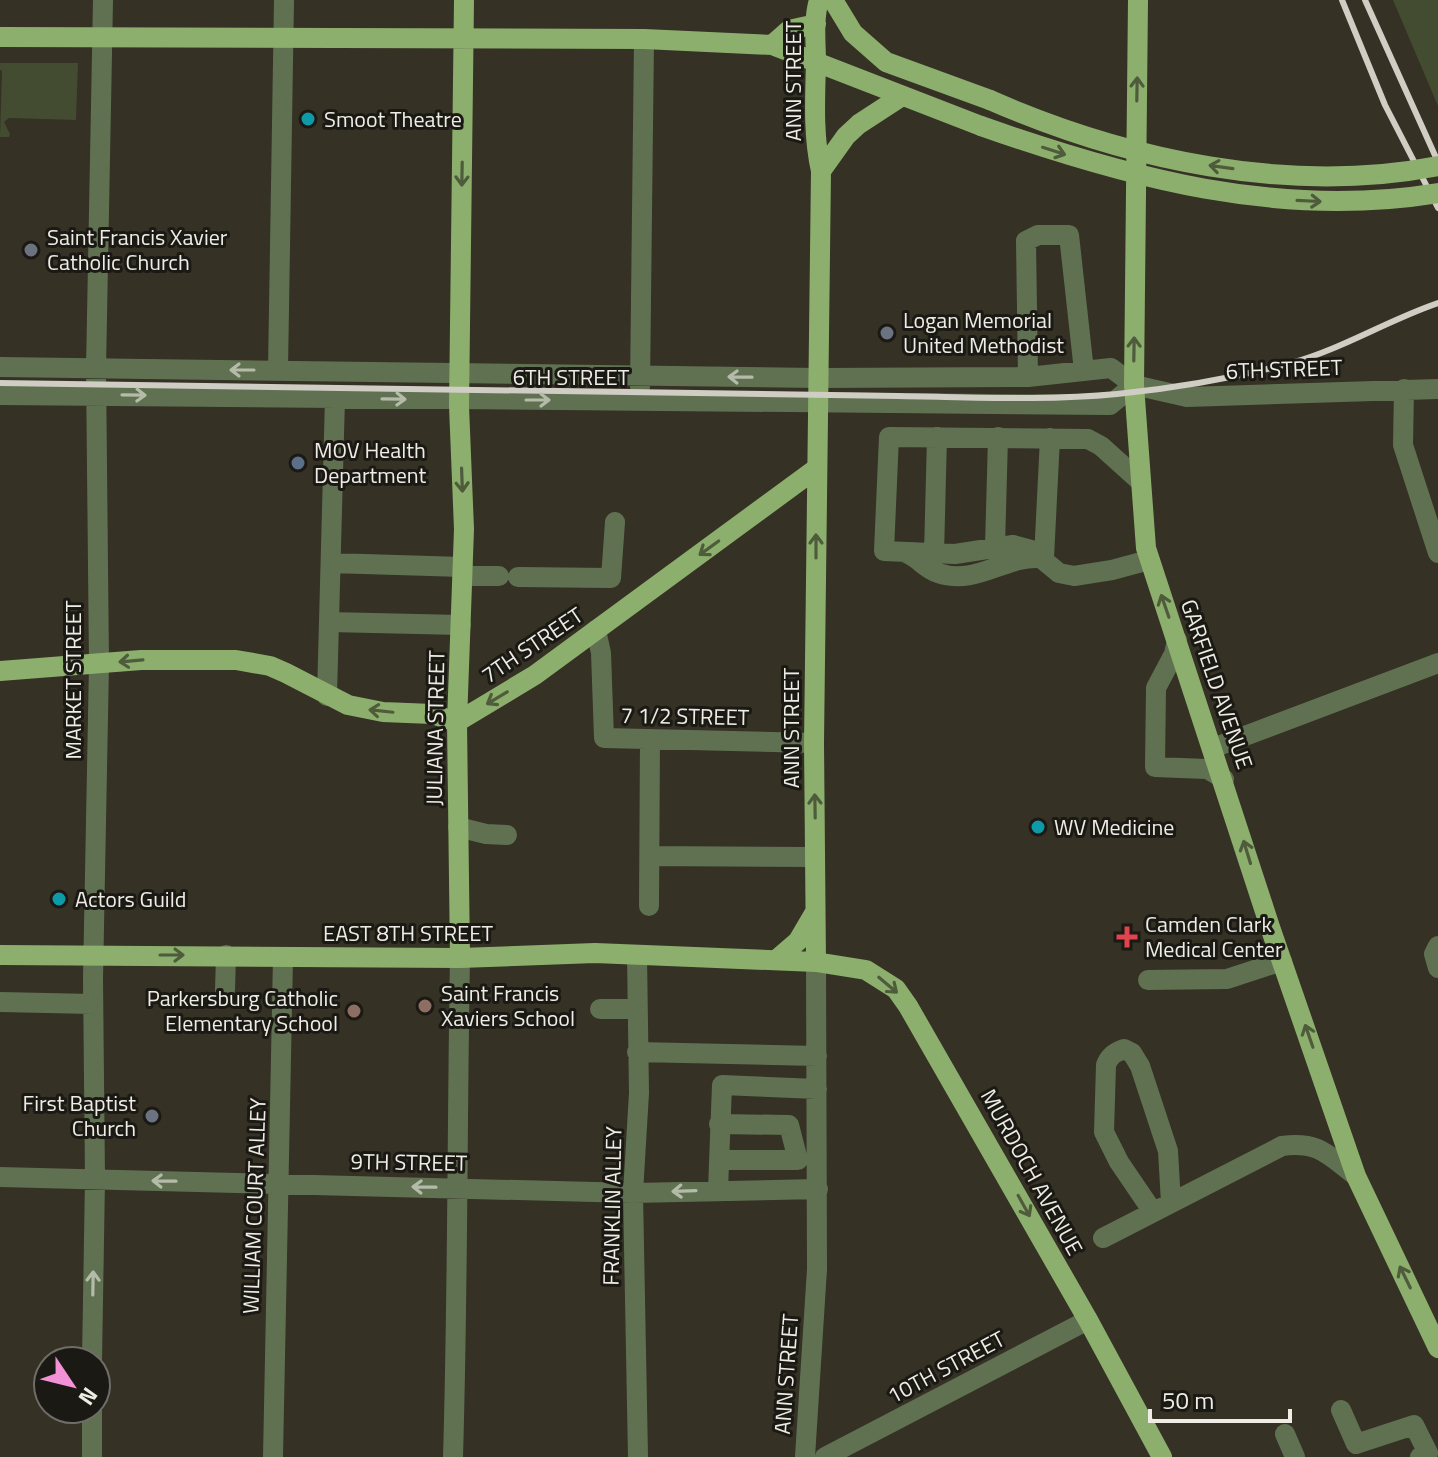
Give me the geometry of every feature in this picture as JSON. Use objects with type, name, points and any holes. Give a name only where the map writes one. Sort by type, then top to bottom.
[{"type":"main road","name":"JULIANA STREET","points":[[460,958],[457,722],[464,529],[460,374],[464,0]]},
{"type":"main road","name":"ANN STREET","points":[[816,962],[814,743],[821,171],[816,151],[816,24],[819,0]]},
{"type":"main road","points":[[833,0],[853,33],[886,62],[1038,121],[1152,155],[1258,172],[1348,175],[1438,166]]},
{"type":"main road","name":"GARFIELD AVENUE","points":[[1138,0],[1134,385],[1146,548],[1356,1176],[1438,1348]]},
{"type":"main road","points":[[772,45],[789,30],[816,24]]},
{"type":"main road","points":[[0,37],[644,39],[772,45],[981,126],[1092,163],[1216,193],[1324,201],[1438,193]]},
{"type":"main road","points":[[821,171],[846,136],[902,96]]},
{"type":"main road","name":"7TH STREET","points":[[457,722],[535,675],[817,468]]},
{"type":"main road","points":[[0,671],[141,660],[236,660],[270,666],[327,696],[365,710],[432,714],[457,722]]},
{"type":"main road","points":[[776,960],[798,941],[815,912]]},
{"type":"main road","name":"EAST 8TH STREET","points":[[0,955],[460,958],[595,953],[816,962]]},
{"type":"main road","name":"MURDOCH AVENUE","points":[[816,962],[866,970],[896,989],[957,1087],[1162,1457]]},
{"type":"street","name":"MARKET STREET","points":[[92,1345],[93,1004],[99,664],[96,369],[103,0]]},
{"type":"street","points":[[278,370],[284,0]]},
{"type":"street","points":[[640,401],[644,39]]},
{"type":"street","points":[[1028,377],[1026,241],[1038,235],[1069,235],[1084,371]]},
{"type":"street","name":"6TH STREET","points":[[0,367],[818,378],[1028,377],[1111,368],[1134,385],[1187,397],[1438,389]]},
{"type":"street","name":"6TH STREET","points":[[0,395],[1110,405],[1134,385]]},
{"type":"street","points":[[1404,389],[1403,445],[1438,553]]},
{"type":"street","points":[[327,696],[335,398]]},
{"type":"street","points":[[969,405],[969,437]]},
{"type":"street","points":[[1141,482],[1101,446],[1088,439],[889,437],[884,551],[955,554],[1013,545],[1031,550],[1059,573],[1074,576],[1149,560]]},
{"type":"street","points":[[934,554],[937,437]]},
{"type":"street","points":[[995,547],[998,437]]},
{"type":"street","points":[[1044,558],[1050,438]]},
{"type":"street","points":[[615,522],[611,578],[630,605]]},
{"type":"street","points":[[901,552],[913,556],[929,569],[954,576],[983,574],[1023,557],[1044,558]]},
{"type":"street","points":[[331,563],[509,576],[611,578]]},
{"type":"street","points":[[329,622],[461,625]]},
{"type":"street","name":"7 1/2 STREET","points":[[596,630],[601,653],[604,738],[814,743]]},
{"type":"street","points":[[1177,640],[1174,654],[1156,688],[1155,767],[1207,769],[1224,779]]},
{"type":"street","points":[[1213,748],[1438,663]]},
{"type":"street","points":[[649,906],[650,739]]},
{"type":"street","points":[[458,827],[507,835]]},
{"type":"street","points":[[650,856],[815,857]]},
{"type":"street","points":[[1438,946],[1434,954],[1438,968]]},
{"type":"street","points":[[225,990],[226,955]]},
{"type":"street","name":"FRANKLIN ALLEY","points":[[637,955],[639,1093],[633,1193],[638,1457]]},
{"type":"street","name":"WILLIAM COURT ALLEY","points":[[273,1457],[283,957]]},
{"type":"street","name":"JULIANA STREET","points":[[453,1457],[460,958]]},
{"type":"street","points":[[1148,980],[1227,979],[1282,961]]},
{"type":"street","name":"ANN STREET","points":[[805,1457],[817,1269],[816,962]]},
{"type":"street","points":[[0,1002],[93,1004]]},
{"type":"street","points":[[600,1009],[637,1009]]},
{"type":"street","points":[[1124,1049],[1132,1053],[1140,1066],[1168,1151],[1162,1208],[1119,1162],[1104,1132],[1107,1059],[1124,1049]]},
{"type":"street","points":[[637,1052],[817,1056]]},
{"type":"street","points":[[718,1190],[722,1085],[817,1089]]},
{"type":"street","points":[[719,1124],[789,1125],[798,1160],[719,1160]]},
{"type":"street","points":[[1103,1238],[1282,1146],[1313,1145],[1356,1176]]},
{"type":"street","name":"9TH STREET","points":[[0,1177],[633,1193],[818,1189]]},
{"type":"street","name":"10TH STREET","points":[[825,1457],[1088,1320]]},
{"type":"street","points":[[1341,1410],[1356,1444],[1414,1425],[1428,1453],[1420,1457]]},
{"type":"street","points":[[92,1425],[92,1457]]},
{"type":"street","points":[[1285,1434],[1295,1457]]},
{"type":"green space","points":[[1393,0],[1438,0],[1438,106]]},
{"type":"green space","points":[[0,63],[78,63],[76,120],[9,118],[4,122],[9,137],[0,137]]},
{"type":"railway","points":[[1342,0],[1385,105],[1438,208]]},
{"type":"railway","points":[[1365,0],[1438,162]]},
{"type":"railway","points":[[0,383],[1008,398],[1090,396],[1183,386],[1291,363],[1438,303]]},
{"type":"place","name":"Smoot Theatre","points":[[308,119]]},
{"type":"place","name":"Saint Francis Xavier Catholic Church","points":[[31,250]]},
{"type":"place","name":"Logan Memorial United Methodist","points":[[887,333]]},
{"type":"place","name":"MOV Health Department","points":[[298,463]]},
{"type":"place","name":"WV Medicine","points":[[1038,827]]},
{"type":"place","name":"Actors Guild","points":[[59,899]]},
{"type":"place","name":"Camden Clark Medical Center","points":[[1127,937]]},
{"type":"place","name":"Saint Francis Xaviers School","points":[[425,1006]]},
{"type":"place","name":"Parkersburg Catholic Elementary School","points":[[354,1011]]},
{"type":"place","name":"First Baptist Church","points":[[152,1116]]}]
